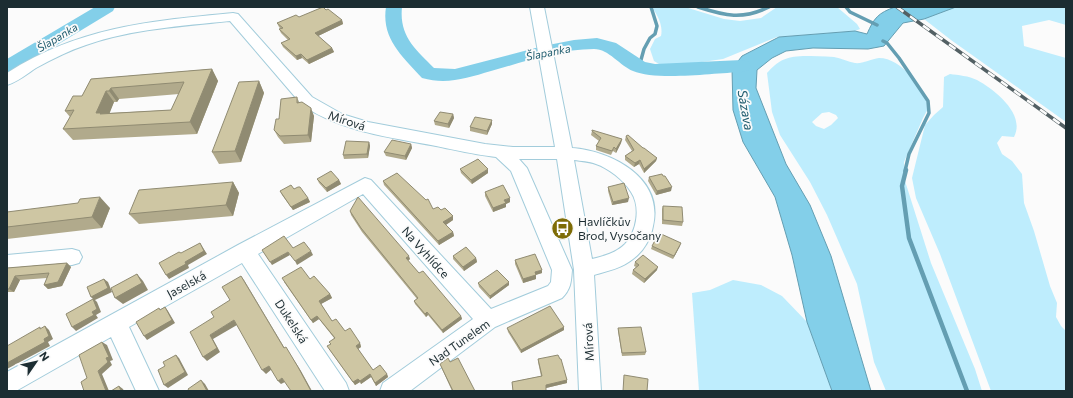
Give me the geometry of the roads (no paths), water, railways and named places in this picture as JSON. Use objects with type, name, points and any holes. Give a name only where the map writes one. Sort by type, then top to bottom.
[{"type":"street","name":"Mírová","points":[[537,7],[565,154],[584,270],[590,391]]},
{"type":"street","name":"Mírová","points":[[7,80],[60,50],[102,36],[149,26],[233,17],[307,101],[327,114],[357,125],[501,152],[565,154],[598,158],[620,169],[640,191],[647,213],[641,236],[631,249],[618,259],[584,270]]},
{"type":"street","name":"Nad Tunelem","points":[[390,391],[488,320],[555,292],[561,286],[563,278],[562,270],[518,168],[501,152]]},
{"type":"street","name":"Jaselská","points":[[7,384],[365,185]]},
{"type":"street","name":"Na Vyhlídce","points":[[365,185],[488,320]]},
{"type":"street","name":"Dukelská","points":[[245,251],[338,391]]},
{"type":"street","points":[[7,263],[72,257]]},
{"type":"street","points":[[116,324],[148,391]]},
{"type":"water","name":"Sázava","points":[[895,7],[956,7],[924,19],[903,23],[884,46],[868,49],[813,48],[786,51],[772,58],[757,70],[756,88],[786,164],[810,205],[831,256],[871,391],[832,391],[807,322],[792,255],[775,197],[743,142],[733,110],[732,69],[742,56],[779,37],[855,31],[867,34],[877,17]]},
{"type":"waterway","name":"Šlapanka","points":[[7,67],[107,7]]},
{"type":"waterway","name":"Šlapanka","points":[[394,7],[394,27],[397,36],[408,52],[429,74],[455,75],[543,51],[574,45],[597,43],[610,47],[639,67],[655,70],[742,66]]},
{"type":"waterway","points":[[639,67],[644,49],[650,38],[655,34],[657,26],[651,7]]},
{"type":"waterway","points":[[698,7],[717,13],[734,15],[750,14],[769,7]]},
{"type":"waterway","points":[[846,7],[850,12],[877,25]]},
{"type":"waterway","points":[[883,41],[887,43],[899,58],[928,101],[929,113],[909,154],[905,171]]},
{"type":"waterway","points":[[906,170],[902,186],[909,238],[967,391]]},
{"type":"railway","points":[[897,7],[1066,128]]},
{"type":"place","name":"Havlíčkův Brod, Vysočany","points":[[562,228]]}]
